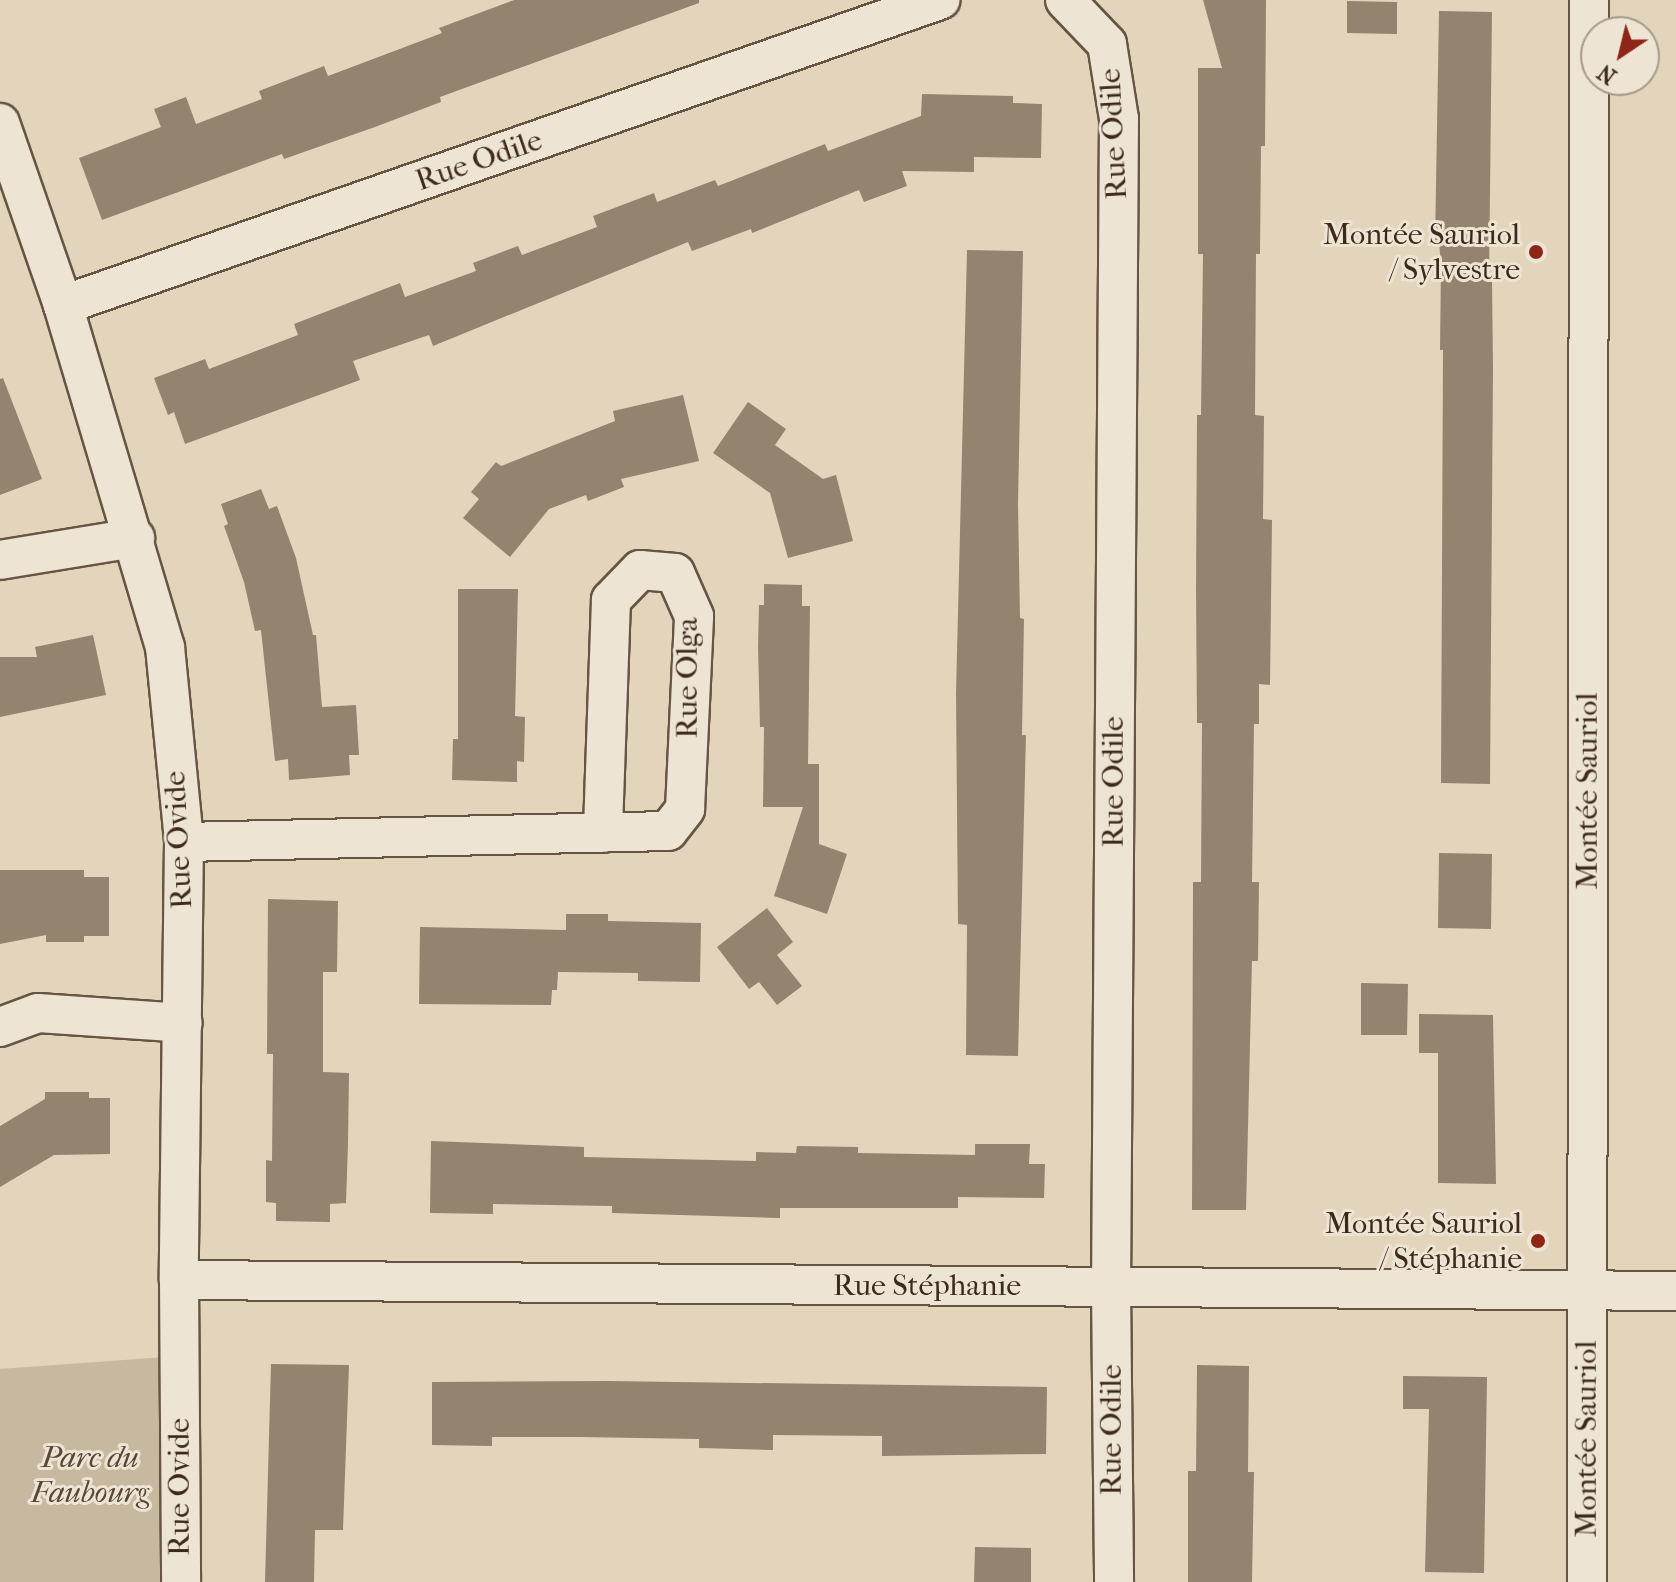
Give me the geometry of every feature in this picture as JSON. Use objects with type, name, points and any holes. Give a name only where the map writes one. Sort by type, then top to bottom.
[{"type":"street","name":"Rue Odile","points":[[63,305],[940,0]]},
{"type":"street","name":"Rue Odile","points":[[1065,0],[1107,44],[1119,119],[1111,1287],[1114,1582]]},
{"type":"street","name":"Montée Sauriol","points":[[1587,1582],[1589,0]]},
{"type":"street","name":"Rue Ovide","points":[[0,123],[63,305],[135,538],[165,647],[184,842],[179,1280],[181,1582]]},
{"type":"street","points":[[0,560],[135,538]]},
{"type":"street","name":"Rue Olga","points":[[184,842],[603,833],[668,831],[685,809],[694,616],[675,573],[640,570],[611,600],[603,833]]},
{"type":"street","points":[[0,1027],[38,1013],[183,1023]]},
{"type":"street","name":"Rue Stéphanie","points":[[179,1280],[1676,1291]]},
{"type":"green space","name":"Parc du Faubourg","points":[[179,1356],[181,1582],[0,1582],[0,1369]]},
{"type":"building","points":[[514,0],[699,0],[699,3],[440,97],[441,102],[375,127],[284,159],[282,154],[102,220],[79,158],[161,127],[154,109],[186,97],[196,124],[262,99],[259,91],[324,66],[328,76],[442,33],[439,28]]},
{"type":"building","points":[[1203,0],[1266,0],[1265,146],[1261,146],[1260,254],[1256,254],[1255,415],[1264,416],[1263,519],[1272,520],[1270,685],[1259,684],[1259,724],[1254,724],[1252,882],[1259,882],[1258,961],[1252,961],[1246,1210],[1192,1210],[1193,882],[1201,882],[1202,723],[1197,723],[1196,591],[1197,415],[1201,415],[1203,254],[1198,254],[1198,68],[1222,68]]},
{"type":"building","points":[[1347,1],[1397,2],[1397,34],[1347,33]]},
{"type":"building","points":[[1439,11],[1492,12],[1490,784],[1441,783],[1443,350],[1440,350],[1441,265],[1439,242],[1435,242]]},
{"type":"building","points":[[922,94],[1013,96],[1013,103],[1042,104],[1041,158],[974,157],[974,172],[902,171],[907,186],[864,202],[859,190],[752,233],[751,229],[692,251],[688,242],[433,346],[429,335],[353,361],[360,380],[185,444],[174,412],[168,415],[154,378],[205,359],[209,369],[298,335],[294,324],[400,283],[405,297],[476,271],[473,263],[518,246],[522,255],[597,227],[593,216],[654,193],[657,202],[715,180],[718,186],[825,144],[828,151],[921,116]]},
{"type":"building","points":[[967,250],[1023,251],[1018,504],[1020,618],[1024,619],[1022,735],[1026,735],[1018,1056],[966,1055],[967,925],[958,924],[956,693]]},
{"type":"building","points":[[3,378],[42,479],[0,495],[0,379]]},
{"type":"building","points":[[683,395],[699,461],[621,479],[624,487],[588,501],[586,495],[549,509],[510,557],[463,518],[479,499],[471,492],[496,462],[501,466],[615,421],[613,411]]},
{"type":"building","points":[[748,402],[786,429],[775,445],[823,479],[836,475],[853,541],[788,558],[770,493],[713,453]]},
{"type":"building","points":[[261,489],[269,509],[277,506],[296,558],[313,635],[316,635],[322,707],[356,705],[359,755],[349,755],[350,775],[289,780],[288,759],[275,761],[261,630],[255,631],[244,582],[224,526],[228,524],[221,504]]},
{"type":"building","points":[[764,584],[802,585],[802,606],[810,606],[808,764],[819,764],[819,844],[847,854],[827,914],[774,896],[803,807],[763,807],[764,727],[760,727],[758,647],[759,605],[764,605]]},
{"type":"building","points":[[458,589],[518,589],[515,716],[525,717],[524,762],[517,761],[517,782],[452,780],[453,739],[458,739]]},
{"type":"building","points":[[93,635],[106,695],[0,717],[0,657],[37,657],[35,647]]},
{"type":"building","points":[[1439,853],[1492,854],[1491,929],[1438,928]]},
{"type":"building","points":[[0,870],[84,870],[84,877],[109,877],[109,936],[84,936],[84,942],[46,942],[46,935],[0,944]]},
{"type":"building","points":[[268,899],[338,901],[337,972],[323,972],[323,1072],[349,1073],[348,1144],[346,1203],[330,1204],[330,1222],[276,1221],[276,1203],[266,1202],[266,1160],[272,1161],[273,1054],[267,1054]]},
{"type":"building","points":[[767,908],[793,942],[777,955],[802,986],[777,1005],[759,982],[749,989],[717,947]]},
{"type":"building","points":[[566,914],[608,914],[608,921],[701,923],[700,982],[638,981],[638,973],[558,972],[557,990],[552,990],[551,1005],[419,1004],[420,927],[566,930]]},
{"type":"building","points":[[1361,983],[1408,984],[1407,1035],[1361,1035]]},
{"type":"building","points":[[1419,1014],[1493,1015],[1496,1184],[1438,1183],[1438,1053],[1419,1053]]},
{"type":"building","points":[[45,1092],[89,1092],[89,1098],[110,1098],[110,1154],[54,1155],[0,1187],[0,1126],[45,1099]]},
{"type":"building","points":[[431,1141],[584,1147],[584,1157],[756,1161],[756,1152],[796,1153],[797,1146],[858,1147],[858,1153],[975,1155],[975,1144],[1030,1144],[1029,1164],[1045,1164],[1044,1198],[958,1197],[958,1208],[780,1208],[780,1218],[612,1213],[612,1206],[493,1204],[493,1214],[430,1213]]},
{"type":"building","points":[[271,1364],[349,1365],[343,1530],[315,1530],[314,1582],[265,1582]]},
{"type":"building","points":[[1197,1365],[1249,1366],[1248,1472],[1254,1472],[1252,1582],[1188,1582],[1188,1471],[1196,1471]]},
{"type":"building","points":[[1403,1376],[1487,1377],[1484,1573],[1425,1572],[1429,1409],[1403,1409]]},
{"type":"building","points":[[608,1381],[1047,1387],[1046,1454],[882,1456],[882,1436],[773,1435],[773,1450],[699,1448],[699,1439],[579,1437],[492,1437],[492,1446],[432,1445],[432,1382]]},
{"type":"building","points":[[975,1547],[1031,1548],[1031,1582],[974,1582]]},
{"type":"place","name":"Montée Sauriol / Sylvestre","points":[[1536,252]]},
{"type":"place","name":"Montée Sauriol / Stéphanie","points":[[1538,1241]]}]
